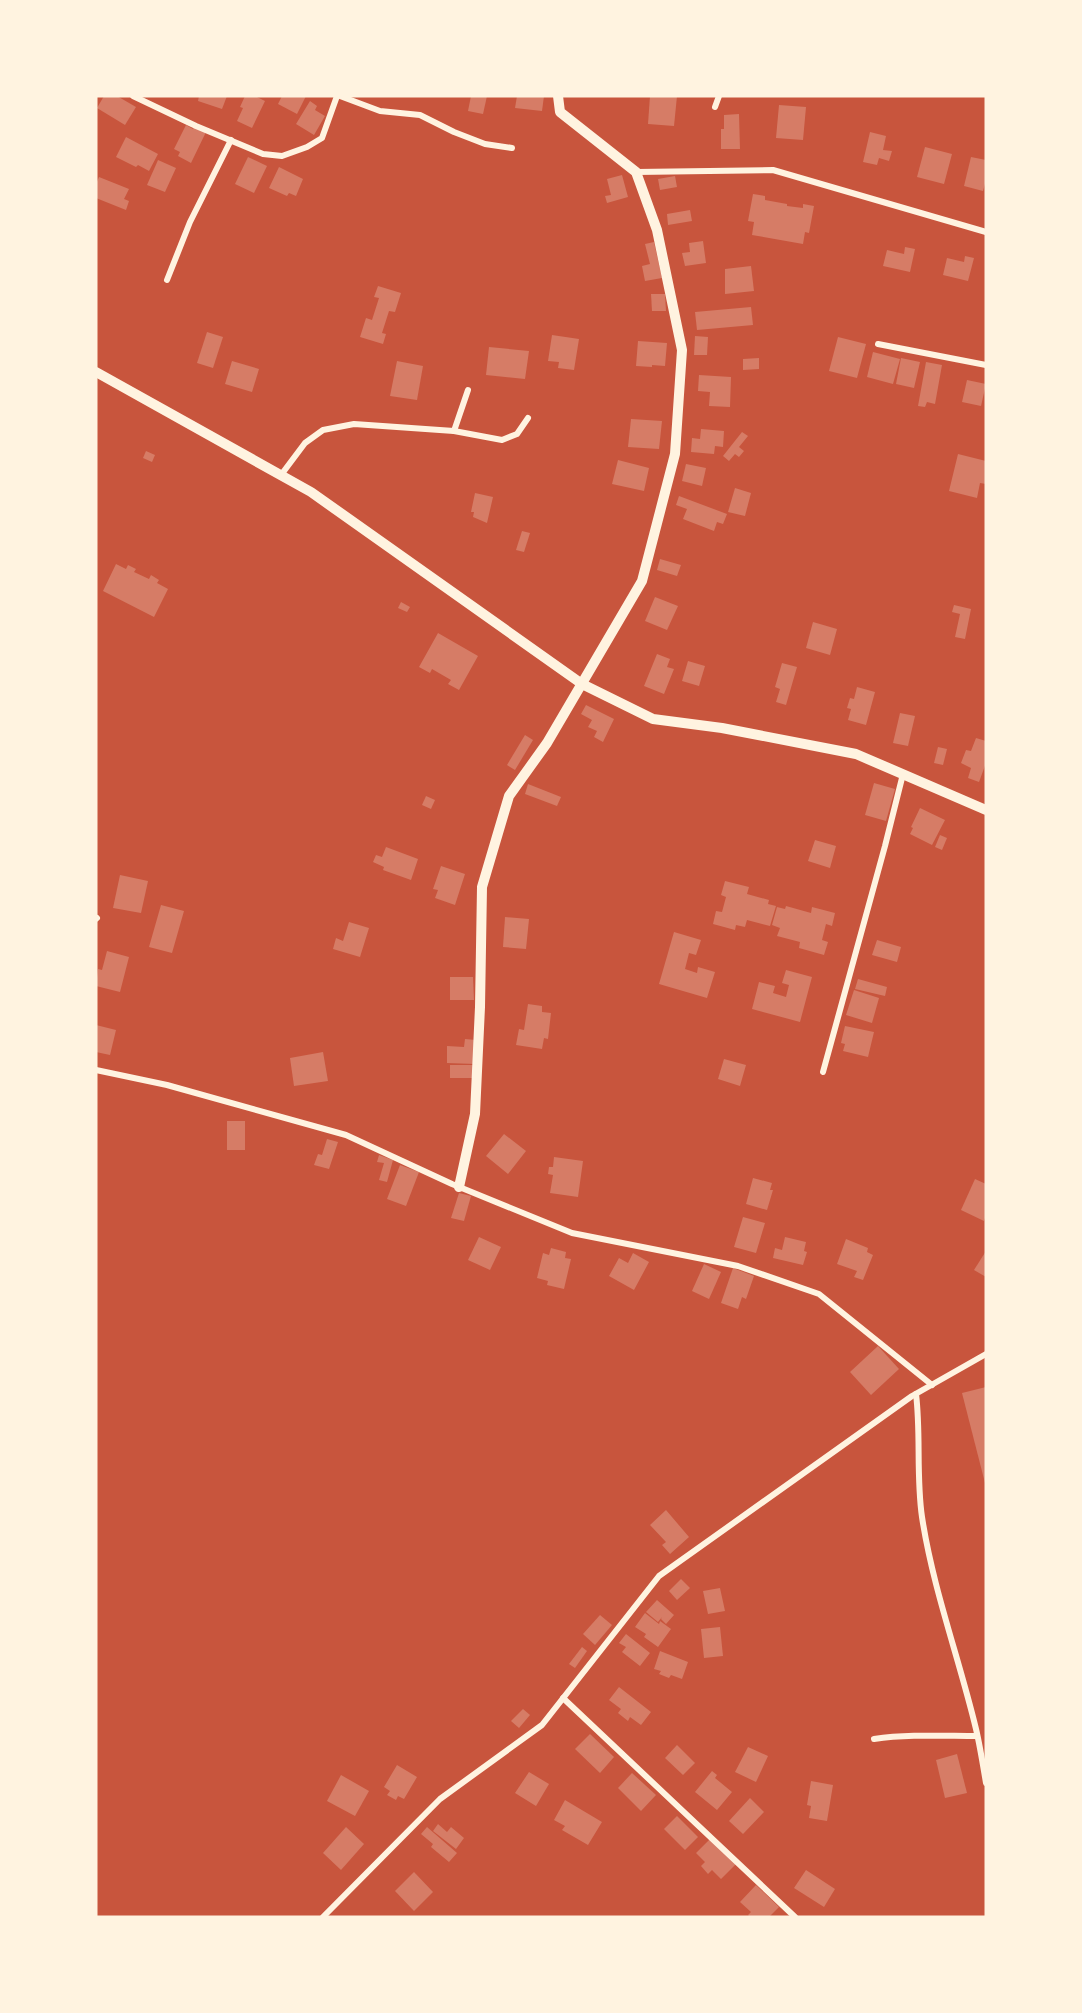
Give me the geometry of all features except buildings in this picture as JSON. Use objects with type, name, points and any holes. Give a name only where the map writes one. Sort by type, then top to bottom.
[{"type":"street","points":[[133,96],[263,154],[282,156],[307,147],[322,138],[339,96],[380,111],[420,115],[485,144],[512,148]]},
{"type":"street","points":[[459,1187],[475,1114],[482,886],[509,796],[547,743],[642,580],[675,454],[682,350],[657,230],[636,172],[560,112],[558,96]]},
{"type":"street","points":[[715,107],[718,96]]},
{"type":"street","points":[[167,280],[190,222],[231,140]]},
{"type":"street","points":[[636,172],[773,170],[986,232]]},
{"type":"street","points":[[878,344],[986,365]]},
{"type":"street","points":[[96,372],[311,492],[582,684],[653,719],[722,728],[856,754],[986,810]]},
{"type":"street","points":[[454,431],[468,390]]},
{"type":"street","points":[[281,475],[305,443],[323,430],[354,423],[454,431],[502,440],[517,434],[528,418]]},
{"type":"street","points":[[823,1072],[903,774]]},
{"type":"street","points":[[96,1070],[167,1085],[346,1135],[459,1187],[572,1233],[738,1266],[819,1294],[932,1385]]},
{"type":"street","points":[[323,1917],[440,1799],[542,1725],[659,1576],[916,1394],[986,1354]]},
{"type":"street","points":[[916,1394],[922,1515],[940,1603],[977,1736],[986,1783]]},
{"type":"street","points":[[563,1698],[795,1917]]},
{"type":"street","points":[[874,1739],[892,1736],[977,1736]]}]
